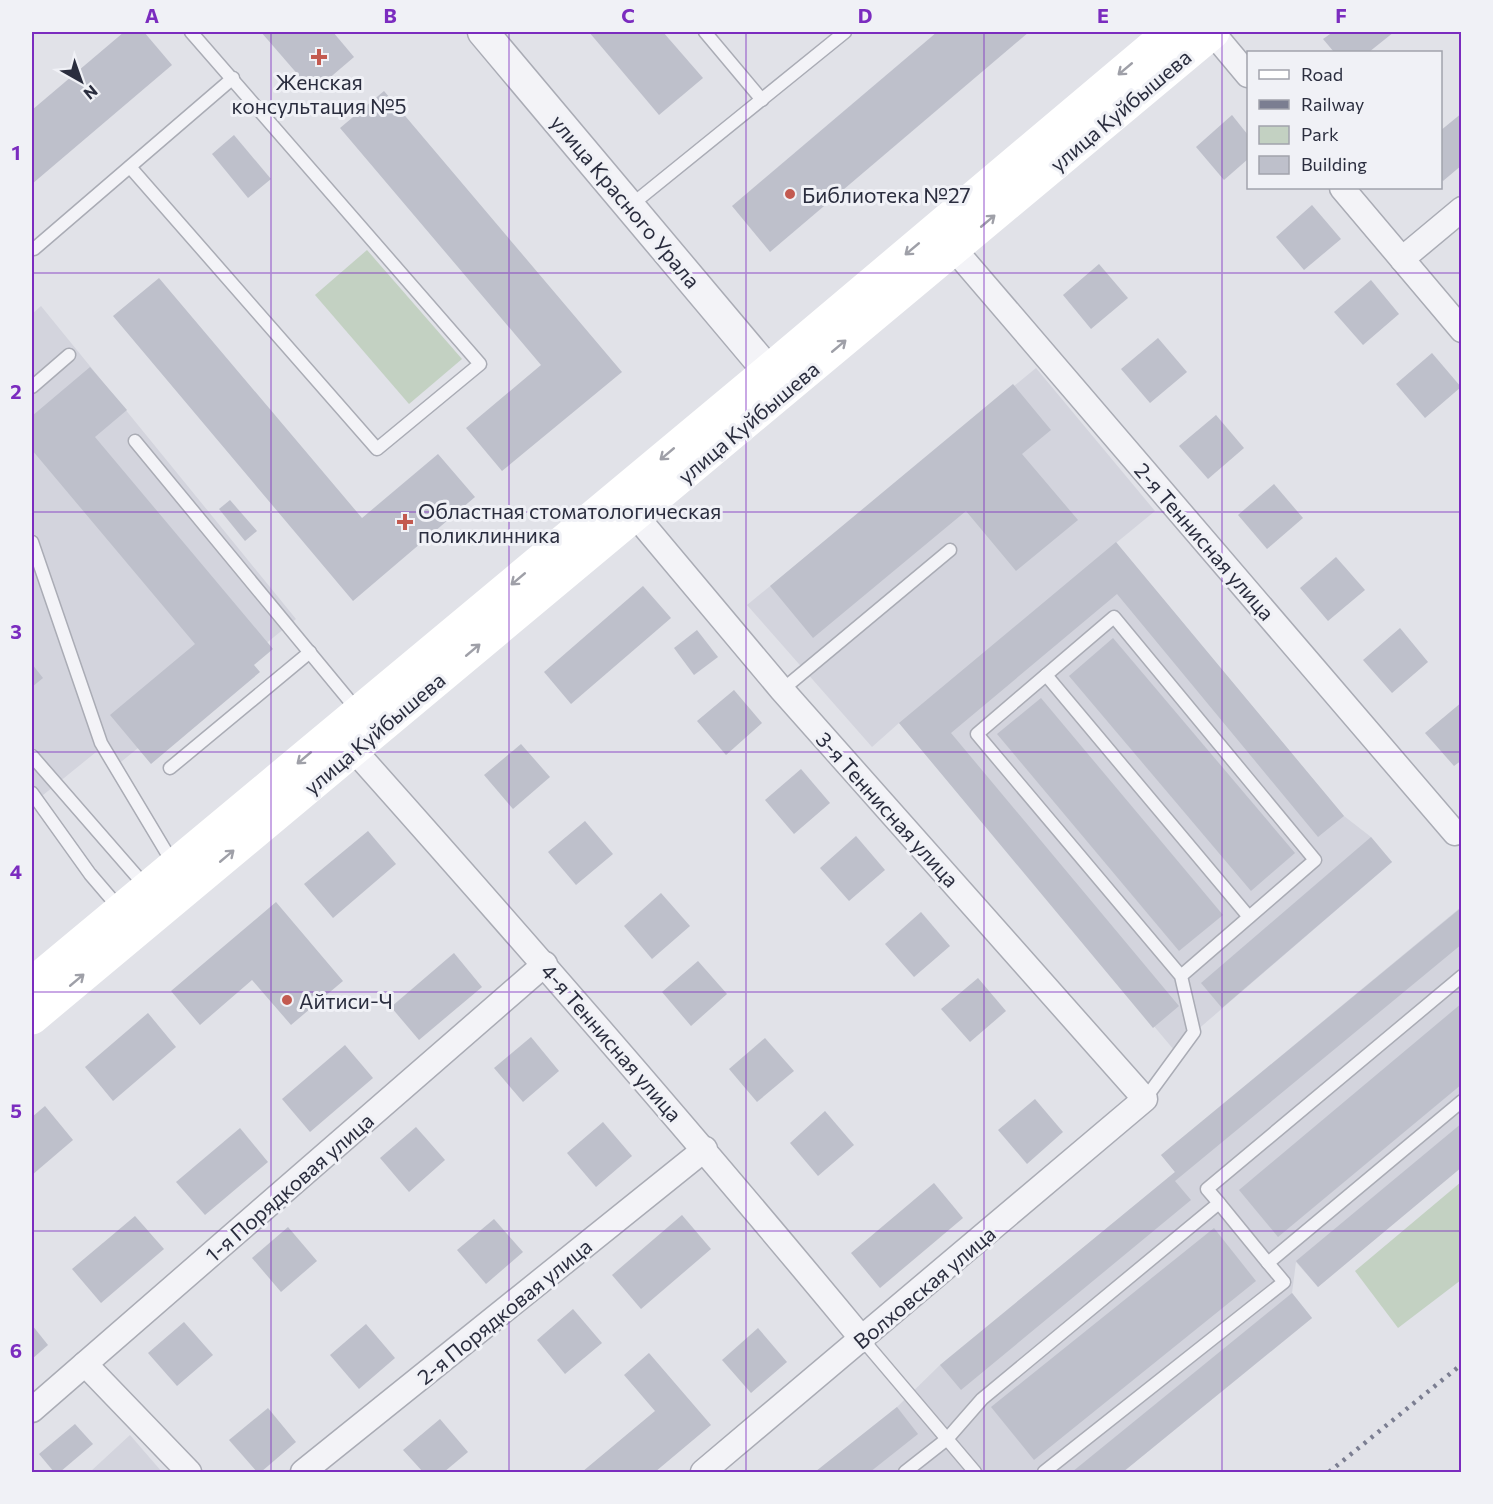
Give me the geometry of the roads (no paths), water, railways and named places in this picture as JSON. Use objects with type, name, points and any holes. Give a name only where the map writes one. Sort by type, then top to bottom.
[{"type":"main road","name":"улица Куйбышева","points":[[32,1017],[350,731],[776,381],[1170,32]]},
{"type":"main road","name":"улица Куйбышева","points":[[32,984],[175,866],[636,516],[776,381],[954,249],[1212,32]]},
{"type":"street","name":"улица Красного Урала","points":[[483,32],[776,381]]},
{"type":"street","points":[[1212,32],[1247,74]]},
{"type":"street","points":[[1343,189],[1461,330]]},
{"type":"street","points":[[1402,259],[1461,209]]},
{"type":"street","name":"2-я Теннисная улица","points":[[954,249],[1455,833]]},
{"type":"street","name":"3-я Теннисная улица","points":[[636,516],[782,690],[1145,1099]]},
{"type":"street","name":"4-я Теннисная улица","points":[[350,731],[545,964],[705,1149],[862,1340]]},
{"type":"street","name":"1-я Порядковая улица","points":[[32,1410],[545,964]]},
{"type":"street","name":"Волховская улица","points":[[702,1473],[1145,1099]]},
{"type":"street","name":"2-я Порядковая улица","points":[[303,1473],[705,1149]]},
{"type":"street","points":[[85,1364],[189,1473]]},
{"type":"lane","points":[[130,167],[377,449],[480,364],[191,32]]},
{"type":"lane","points":[[705,32],[762,100]]},
{"type":"lane","points":[[630,206],[846,32]]},
{"type":"lane","points":[[34,249],[233,78]]},
{"type":"lane","points":[[32,387],[69,355]]},
{"type":"lane","points":[[135,441],[310,652],[350,731]]},
{"type":"lane","points":[[32,542],[101,743],[175,866]]},
{"type":"lane","points":[[782,690],[950,549]]},
{"type":"lane","points":[[1145,1099],[1194,1032],[1181,976],[977,734],[1114,617],[1315,860],[1181,976]]},
{"type":"lane","points":[[170,768],[310,652]]},
{"type":"lane","points":[[1046,675],[1249,917]]},
{"type":"lane","points":[[32,756],[148,888]]},
{"type":"lane","points":[[32,793],[90,874],[121,910]]},
{"type":"lane","points":[[1044,1473],[1284,1282],[1207,1189],[1461,976]]},
{"type":"lane","points":[[1268,1263],[1461,1101]]},
{"type":"lane","points":[[905,1473],[947,1439],[982,1399],[1219,1203]]},
{"type":"lane","points":[[862,1340],[975,1473]]},
{"type":"railway","points":[[1329,1472],[1462,1364]]},
{"type":"place","name":"Женская консультация №5","points":[[319,57]]},
{"type":"place","name":"Библиотека №27","points":[[790,194]]},
{"type":"place","name":"Областная стоматологическая поликлинника","points":[[405,522]]},
{"type":"place","name":"Айтиси-Ч","points":[[287,1000]]}]
